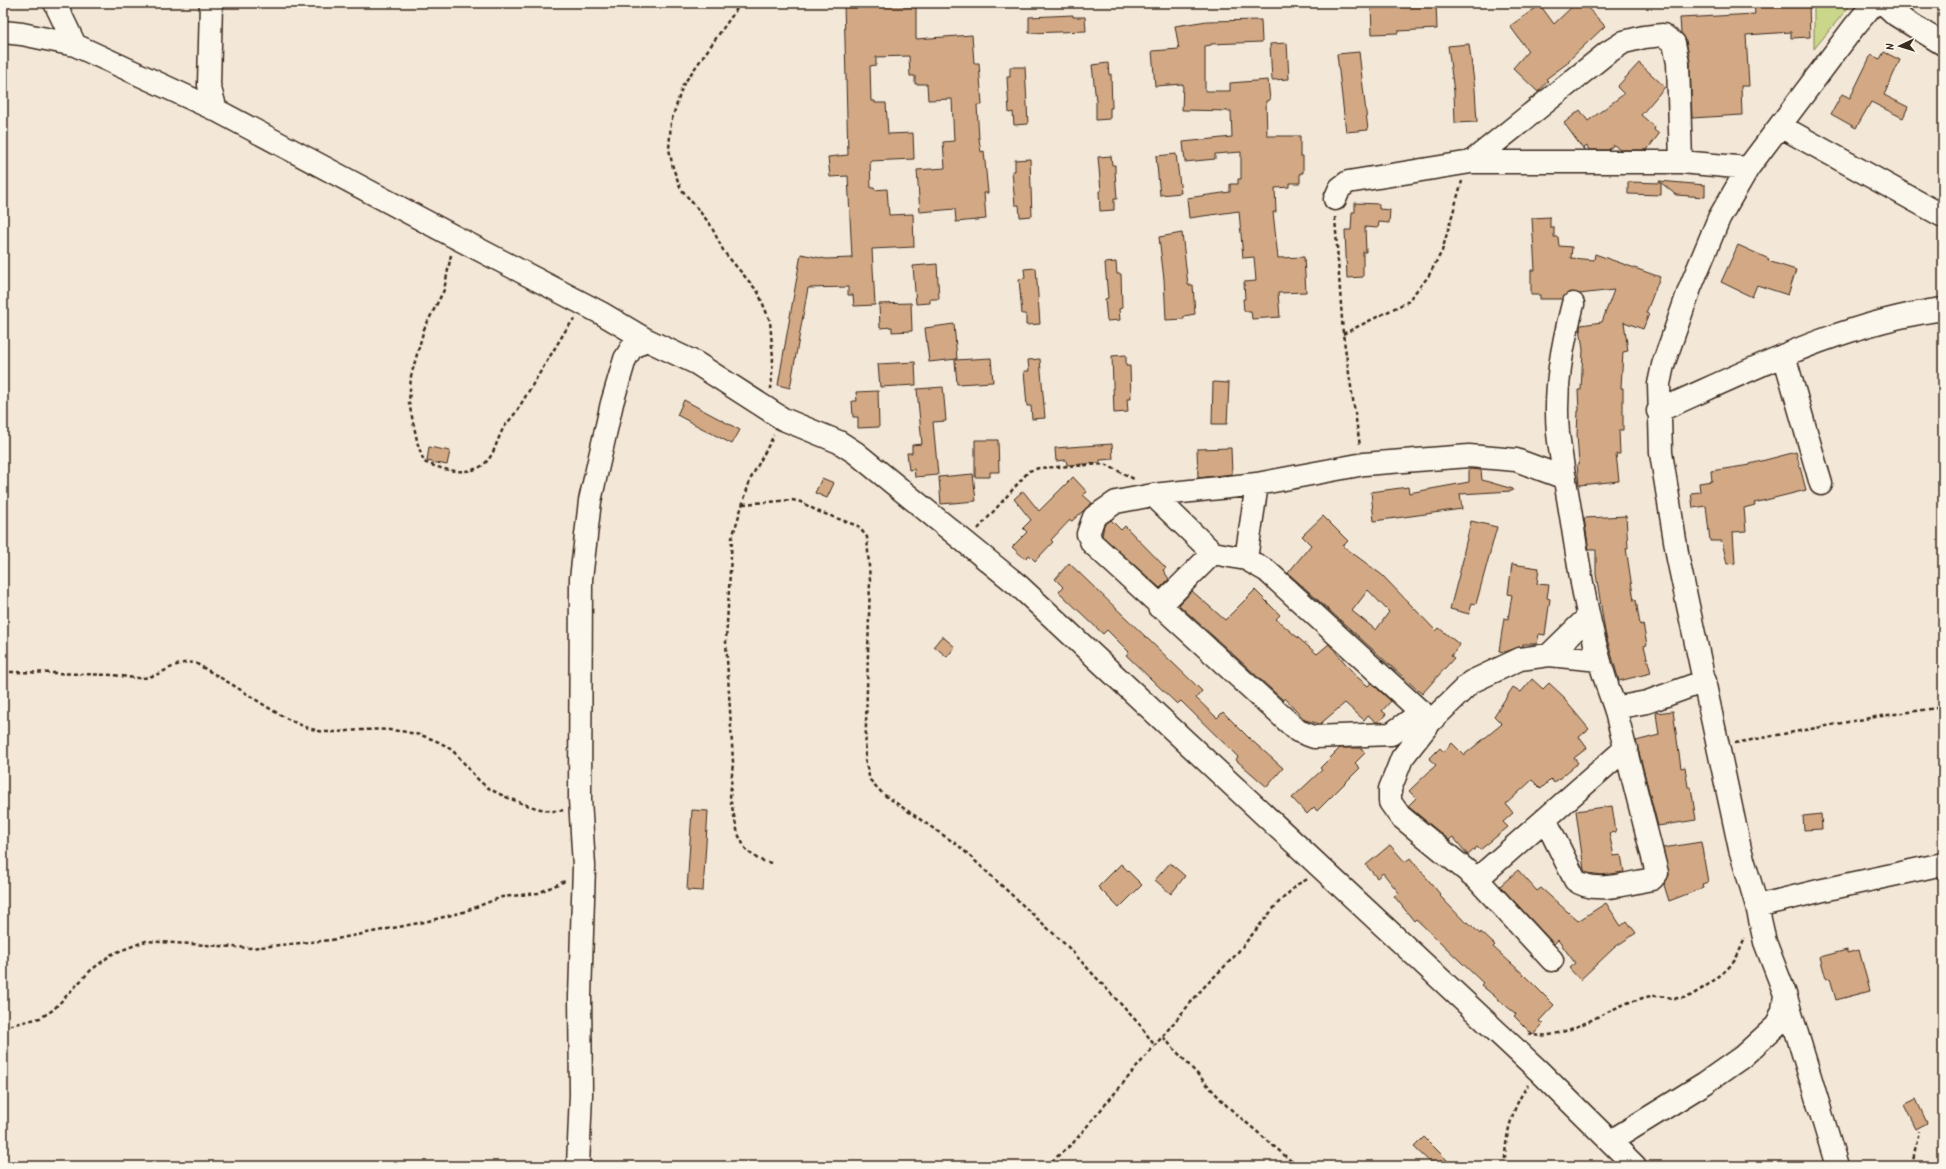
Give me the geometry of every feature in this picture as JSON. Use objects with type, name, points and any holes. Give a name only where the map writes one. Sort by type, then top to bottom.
[{"type":"street","points":[[55,3],[75,45]]},
{"type":"street","points":[[211,3],[209,85],[216,110]]},
{"type":"street","points":[[1837,1166],[1785,994],[1765,942],[1740,849],[1719,745],[1678,559],[1660,453],[1658,411],[1659,384],[1663,364],[1690,288],[1719,218],[1748,168],[1854,27],[1874,3]]},
{"type":"street","points":[[1883,3],[1896,15],[1943,44]]},
{"type":"street","points":[[3,32],[22,34],[75,45],[216,110],[453,236],[601,312],[645,340],[696,363],[774,414],[839,442],[856,453],[1019,586],[1539,1071],[1635,1166]]},
{"type":"street","points":[[1471,162],[1624,42],[1644,37],[1663,36],[1674,43],[1678,63],[1681,162]]},
{"type":"street","points":[[186,96],[209,85]]},
{"type":"street","points":[[1780,126],[1943,216]]},
{"type":"street","points":[[1335,198],[1340,188],[1348,182],[1471,162],[1681,162],[1748,168]]},
{"type":"street","points":[[1545,819],[1575,880],[1582,885],[1594,888],[1652,879],[1657,873],[1626,748],[1615,708],[1599,660],[1588,617],[1558,432],[1559,371],[1562,346],[1572,304]]},
{"type":"street","points":[[1658,411],[1784,355],[1865,325],[1943,309]]},
{"type":"street","points":[[578,1166],[581,1094],[580,997],[584,866],[580,799],[581,579],[590,501],[612,403],[625,359],[631,349],[645,340]]},
{"type":"street","points":[[1784,355],[1821,484]]},
{"type":"street","points":[[1565,478],[1516,460],[1469,456],[1364,464],[1257,484],[1153,495],[1116,502],[1094,517],[1088,534],[1092,543],[1159,607],[1298,731],[1314,737],[1391,734],[1426,716],[1471,682],[1520,659],[1549,655],[1599,660]]},
{"type":"street","points":[[1246,559],[1257,484]]},
{"type":"street","points":[[1153,495],[1214,553],[1246,559],[1267,571],[1426,716]]},
{"type":"street","points":[[1159,607],[1214,553]]},
{"type":"street","points":[[1549,655],[1588,617]]},
{"type":"street","points":[[1615,708],[1647,702],[1705,681]]},
{"type":"street","points":[[1426,716],[1402,758],[1390,789],[1390,802],[1400,816],[1477,879],[1552,960]]},
{"type":"street","points":[[1477,879],[1626,748]]},
{"type":"street","points":[[1758,912],[1823,890],[1943,864]]},
{"type":"street","points":[[1611,1141],[1705,1083],[1742,1057],[1776,1025],[1783,1010],[1785,994]]},
{"type":"path","points":[[741,3],[683,85],[671,122],[669,149],[673,168],[681,189],[710,224],[715,237],[724,252],[758,292],[770,321],[773,358],[772,384],[774,414],[750,480],[732,538],[729,565],[726,641],[733,762],[730,798],[738,834],[746,850],[759,860],[771,864]]},
{"type":"path","points":[[1343,334],[1407,302],[1428,276],[1442,251],[1462,183],[1471,162]]},
{"type":"path","points":[[1335,198],[1343,334],[1351,392],[1364,464]]},
{"type":"path","points":[[453,236],[449,268],[444,290],[424,329],[411,376],[409,403],[418,445],[424,462],[437,468],[454,471],[467,471],[480,467],[495,450],[503,429],[517,411],[567,328],[575,319],[601,312]]},
{"type":"path","points":[[966,543],[1029,471],[1039,468],[1105,464],[1130,476],[1153,495]]},
{"type":"path","points":[[743,504],[792,500],[801,502],[817,511],[858,526],[867,538],[870,581],[865,760],[870,780],[883,794],[959,846],[1068,947],[1140,1025],[1156,1046]]},
{"type":"path","points":[[3,672],[109,675],[136,678],[150,677],[174,665],[187,661],[195,662],[255,700],[298,724],[319,731],[346,732],[363,730],[393,730],[431,739],[447,747],[486,786],[516,802],[559,812],[571,807],[580,799]]},
{"type":"path","points":[[1719,745],[1875,717],[1943,707]]},
{"type":"path","points":[[3,1027],[40,1018],[53,1010],[90,971],[112,954],[146,941],[250,948],[331,940],[424,922],[463,912],[502,897],[538,893],[562,883],[584,866]]},
{"type":"path","points":[[1046,1166],[1073,1143],[1156,1046],[1162,1036],[1202,988],[1233,958],[1278,903],[1298,884],[1305,880],[1328,875]]},
{"type":"path","points":[[1524,1033],[1535,1036],[1558,1032],[1588,1023],[1629,1003],[1652,996],[1678,998],[1688,997],[1727,970],[1735,959],[1758,912]]},
{"type":"path","points":[[1162,1036],[1228,1106],[1297,1166]]},
{"type":"path","points":[[1505,1166],[1511,1123],[1518,1099],[1539,1071]]},
{"type":"path","points":[[1912,1166],[1918,1132]]},
{"type":"green space","points":[[1814,3],[1852,3],[1814,49]]},
{"type":"building","points":[[844,3],[911,3],[911,7],[916,7],[916,39],[972,35],[974,63],[979,63],[982,105],[977,105],[979,139],[981,152],[984,151],[988,193],[984,193],[986,219],[956,222],[955,209],[920,212],[917,170],[945,168],[943,142],[954,141],[952,99],[928,100],[927,84],[915,84],[915,76],[910,76],[909,56],[876,57],[876,65],[870,66],[871,101],[875,101],[875,103],[886,103],[888,134],[913,133],[914,159],[870,161],[871,188],[874,188],[875,190],[887,189],[889,215],[913,214],[914,247],[872,249],[875,305],[854,306],[853,295],[848,295],[848,287],[808,288],[790,388],[778,385],[801,254],[826,259],[852,258],[848,176],[830,177],[828,157],[848,155]]},
{"type":"building","points":[[1371,3],[1436,3],[1437,29],[1372,34]]},
{"type":"building","points":[[1576,3],[1583,3],[1605,26],[1568,61],[1569,62],[1546,79],[1548,81],[1538,92],[1513,68],[1528,51],[1510,26],[1540,5],[1554,24]]},
{"type":"building","points":[[1754,3],[1809,3],[1810,37],[1791,38],[1791,32],[1746,35],[1749,86],[1741,86],[1742,115],[1692,118],[1690,61],[1686,41],[1681,33],[1680,18],[1755,14]]},
{"type":"building","points":[[1073,15],[1073,17],[1085,17],[1086,31],[1029,33],[1029,17]]},
{"type":"building","points":[[1261,20],[1262,42],[1211,44],[1205,46],[1205,91],[1230,91],[1230,83],[1268,80],[1270,100],[1266,101],[1267,136],[1300,136],[1300,156],[1303,156],[1303,173],[1300,173],[1300,183],[1289,183],[1289,187],[1275,188],[1276,212],[1273,212],[1278,258],[1304,257],[1306,292],[1278,293],[1280,317],[1252,319],[1251,311],[1244,311],[1243,299],[1245,299],[1244,282],[1256,281],[1254,257],[1243,258],[1239,211],[1189,218],[1187,198],[1230,192],[1230,184],[1238,184],[1238,179],[1241,179],[1241,152],[1215,154],[1215,159],[1185,162],[1183,142],[1232,137],[1231,111],[1182,110],[1183,84],[1155,86],[1152,51],[1179,49],[1175,26],[1207,21]]},
{"type":"building","points":[[1287,43],[1289,79],[1272,80],[1270,44]]},
{"type":"building","points":[[1469,44],[1475,89],[1477,122],[1455,123],[1454,92],[1448,46]]},
{"type":"building","points":[[1359,52],[1368,130],[1346,132],[1337,54]]},
{"type":"building","points":[[1884,52],[1900,60],[1884,95],[1908,107],[1903,118],[1871,102],[1856,128],[1831,114],[1842,94],[1850,98],[1871,55],[1880,59]]},
{"type":"building","points":[[1108,63],[1109,75],[1111,74],[1112,108],[1110,108],[1110,119],[1096,120],[1096,101],[1092,65]]},
{"type":"building","points":[[1639,63],[1665,87],[1641,115],[1655,127],[1654,130],[1659,134],[1647,150],[1620,150],[1614,145],[1608,150],[1589,150],[1587,146],[1583,149],[1564,123],[1580,110],[1588,121],[1624,94],[1617,87]]},
{"type":"building","points":[[1010,67],[1025,67],[1028,124],[1014,125],[1013,112],[1009,113],[1007,77],[1010,77]]},
{"type":"building","points":[[1176,154],[1181,193],[1160,195],[1156,156]]},
{"type":"building","points":[[1111,156],[1112,165],[1115,165],[1117,199],[1114,199],[1114,210],[1100,211],[1099,191],[1101,191],[1098,157]]},
{"type":"building","points":[[1030,159],[1032,216],[1020,217],[1019,205],[1015,205],[1012,171],[1015,171],[1015,160]]},
{"type":"building","points":[[1659,181],[1705,185],[1705,197],[1676,195]]},
{"type":"building","points":[[1628,182],[1661,183],[1661,195],[1628,194]]},
{"type":"building","points":[[1355,203],[1379,204],[1379,209],[1390,210],[1389,223],[1379,222],[1378,228],[1365,227],[1366,252],[1363,252],[1363,277],[1347,278],[1345,230],[1351,230],[1352,212],[1355,212]]},
{"type":"building","points":[[1550,217],[1550,227],[1554,227],[1554,237],[1558,237],[1559,246],[1572,247],[1571,258],[1594,260],[1595,254],[1660,277],[1646,313],[1649,314],[1643,329],[1624,322],[1628,351],[1623,352],[1621,388],[1623,388],[1623,430],[1619,430],[1620,454],[1616,454],[1619,481],[1579,485],[1577,464],[1579,464],[1577,435],[1579,411],[1578,390],[1581,390],[1583,350],[1580,327],[1581,325],[1602,322],[1614,290],[1579,294],[1570,292],[1562,299],[1540,299],[1540,295],[1531,295],[1531,270],[1535,270],[1532,218]]},
{"type":"building","points":[[1182,233],[1188,285],[1193,285],[1195,314],[1184,316],[1184,319],[1166,320],[1164,279],[1159,237]]},
{"type":"building","points":[[1738,245],[1769,259],[1768,261],[1796,270],[1788,295],[1757,285],[1752,297],[1721,282]]},
{"type":"building","points":[[1116,262],[1117,274],[1121,274],[1122,308],[1119,309],[1120,320],[1107,321],[1105,299],[1108,298],[1105,263]]},
{"type":"building","points":[[937,264],[939,299],[930,299],[930,303],[916,304],[913,266]]},
{"type":"building","points":[[1036,268],[1040,324],[1026,325],[1026,314],[1022,314],[1019,279],[1025,278],[1024,269]]},
{"type":"building","points":[[911,303],[912,331],[892,332],[892,327],[880,328],[879,304]]},
{"type":"building","points":[[954,324],[957,359],[929,362],[925,328]]},
{"type":"building","points":[[1126,355],[1126,366],[1130,366],[1131,399],[1127,399],[1128,412],[1114,413],[1112,356]]},
{"type":"building","points":[[991,358],[993,382],[957,384],[955,360]]},
{"type":"building","points":[[1040,359],[1045,418],[1032,419],[1031,406],[1027,406],[1024,371],[1029,371],[1028,360]]},
{"type":"building","points":[[915,362],[916,385],[880,387],[878,364]]},
{"type":"building","points":[[1213,382],[1229,383],[1227,424],[1212,424]]},
{"type":"building","points":[[943,387],[946,421],[933,422],[938,475],[915,477],[914,469],[909,470],[907,453],[912,453],[912,445],[922,444],[917,389]]},
{"type":"building","points":[[878,391],[879,427],[858,428],[858,417],[853,417],[852,401],[857,401],[856,392]]},
{"type":"building","points":[[684,400],[740,430],[732,444],[677,415]]},
{"type":"building","points":[[975,440],[998,440],[999,472],[990,472],[990,477],[975,477]]},
{"type":"building","points":[[1112,444],[1113,459],[1100,460],[1100,463],[1067,465],[1066,460],[1056,461],[1055,448]]},
{"type":"building","points":[[429,447],[450,451],[447,465],[427,461]]},
{"type":"building","points":[[1231,448],[1232,474],[1198,478],[1197,449]]},
{"type":"building","points":[[1796,452],[1806,490],[1754,503],[1755,505],[1744,508],[1746,531],[1733,532],[1735,563],[1727,564],[1722,541],[1710,541],[1706,506],[1693,508],[1691,493],[1700,492],[1699,483],[1712,481],[1711,471],[1750,465]]},
{"type":"building","points":[[1469,469],[1481,470],[1482,480],[1513,489],[1512,491],[1460,494],[1462,509],[1374,521],[1371,492],[1408,487],[1409,493],[1469,482]]},
{"type":"building","points":[[973,474],[976,501],[941,504],[939,477]]},
{"type":"building","points":[[1073,477],[1087,492],[1083,495],[1092,503],[1072,521],[1070,520],[1051,540],[1053,542],[1035,561],[1029,555],[1025,559],[1012,547],[1027,532],[1023,528],[1031,520],[1014,499],[1023,491],[1039,511]]},
{"type":"building","points":[[822,478],[834,483],[827,498],[815,493]]},
{"type":"building","points":[[1323,516],[1348,541],[1343,546],[1382,575],[1436,631],[1439,628],[1460,645],[1451,656],[1454,658],[1422,694],[1288,573],[1311,545],[1302,536]],"holes":[[[1368,590],[1389,612],[1376,630],[1352,611]]]},
{"type":"building","points":[[1626,516],[1628,548],[1626,548],[1634,601],[1636,600],[1640,625],[1643,624],[1647,645],[1644,646],[1651,673],[1619,681],[1605,632],[1596,574],[1596,550],[1589,550],[1584,518]]},
{"type":"building","points":[[1111,520],[1121,530],[1125,526],[1166,568],[1163,570],[1169,579],[1160,588],[1102,536],[1104,525]]},
{"type":"building","points":[[1471,521],[1497,527],[1476,604],[1472,603],[1469,614],[1450,609],[1464,556]]},
{"type":"building","points":[[1069,563],[1202,691],[1196,698],[1217,718],[1223,712],[1249,738],[1283,768],[1267,787],[1236,760],[1238,757],[1181,701],[1177,704],[1126,655],[1129,652],[1107,630],[1103,634],[1059,592],[1063,587],[1055,579]]},
{"type":"building","points":[[1512,564],[1539,568],[1537,584],[1549,585],[1547,598],[1550,599],[1545,635],[1539,634],[1537,644],[1523,644],[1523,646],[1505,652],[1499,651],[1504,618],[1508,619],[1512,595],[1508,594]]},
{"type":"building","points":[[1255,590],[1280,615],[1276,619],[1317,654],[1329,644],[1356,676],[1368,686],[1371,683],[1391,701],[1382,711],[1386,714],[1379,722],[1376,722],[1368,715],[1364,720],[1345,703],[1320,724],[1305,720],[1285,698],[1283,700],[1179,605],[1192,591],[1225,620]]},
{"type":"building","points":[[942,636],[955,647],[947,657],[934,646]]},
{"type":"building","points":[[1532,679],[1543,689],[1549,683],[1565,698],[1564,699],[1589,729],[1579,737],[1587,748],[1574,758],[1578,763],[1554,783],[1551,779],[1541,789],[1532,780],[1506,804],[1513,813],[1503,822],[1508,827],[1480,850],[1477,847],[1468,855],[1453,837],[1449,840],[1408,806],[1416,798],[1409,791],[1436,765],[1429,759],[1440,748],[1444,752],[1452,743],[1464,755],[1502,724],[1494,716],[1513,687],[1521,692]]},
{"type":"building","points":[[1673,711],[1681,768],[1685,767],[1688,787],[1691,787],[1696,820],[1658,826],[1636,741],[1659,735],[1656,713]]},
{"type":"building","points":[[1340,748],[1361,748],[1365,753],[1355,763],[1360,768],[1317,811],[1314,807],[1307,814],[1292,798],[1322,770],[1320,768]]},
{"type":"building","points":[[1612,806],[1616,832],[1609,833],[1614,856],[1621,855],[1624,872],[1602,875],[1588,873],[1584,870],[1576,811]]},
{"type":"building","points":[[692,810],[708,811],[703,891],[687,890]]},
{"type":"building","points":[[1821,814],[1822,829],[1804,830],[1803,816]]},
{"type":"building","points":[[1701,842],[1708,882],[1702,884],[1703,888],[1669,901],[1664,885],[1669,875],[1663,848]]},
{"type":"building","points":[[1390,845],[1405,862],[1410,858],[1440,894],[1439,895],[1466,923],[1468,922],[1480,934],[1481,932],[1495,945],[1493,947],[1554,1005],[1539,1021],[1543,1024],[1533,1035],[1514,1016],[1516,1014],[1481,985],[1483,983],[1416,919],[1414,921],[1394,896],[1399,893],[1383,873],[1377,878],[1366,865]]},
{"type":"building","points":[[1170,863],[1185,876],[1171,894],[1155,880]]},
{"type":"building","points":[[1121,864],[1142,885],[1119,908],[1098,887]]},
{"type":"building","points":[[1518,870],[1537,891],[1541,888],[1578,921],[1606,903],[1621,926],[1627,921],[1636,933],[1615,947],[1580,980],[1569,968],[1575,963],[1558,940],[1554,944],[1500,886]]},
{"type":"building","points":[[1847,950],[1847,953],[1859,950],[1870,991],[1836,1000],[1830,978],[1826,979],[1820,957]]},
{"type":"building","points":[[1916,1099],[1927,1123],[1916,1129],[1904,1105]]},
{"type":"building","points":[[1424,1137],[1453,1166],[1434,1166],[1414,1147]]}]
